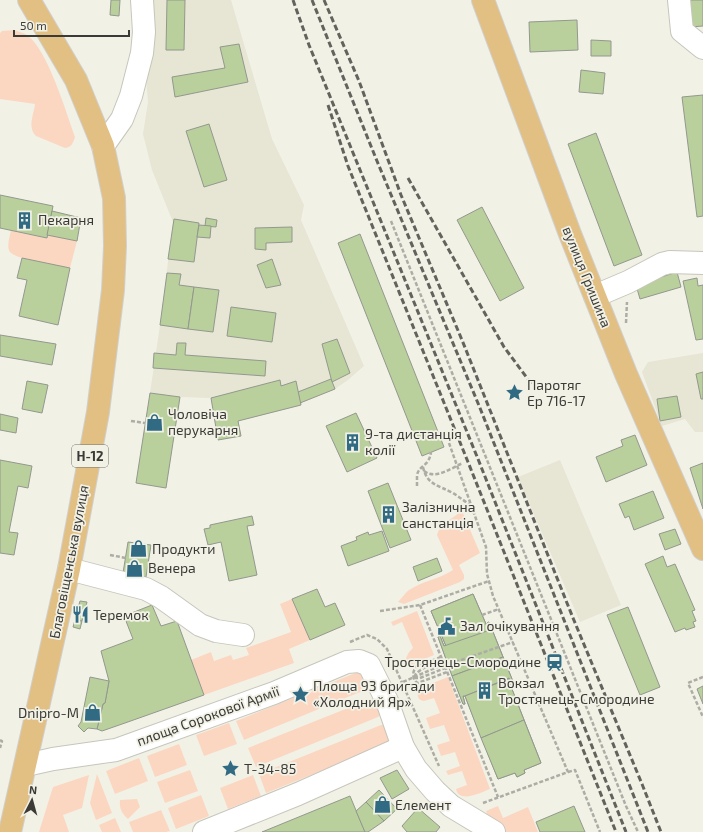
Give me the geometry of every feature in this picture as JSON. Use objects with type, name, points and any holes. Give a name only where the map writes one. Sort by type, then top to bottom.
[{"type":"main road","name":"Благовіщенська вулиця","points":[[10,832],[69,569],[98,412],[113,290],[115,246],[114,198],[103,146],[76,80],[29,0]]},
{"type":"main road","name":"вулиця Гришина","points":[[483,0],[570,234],[626,374],[703,549]]},
{"type":"street","points":[[103,146],[122,119],[131,96],[142,53],[144,32],[142,0]]},
{"type":"street","points":[[679,0],[682,31],[703,48]]},
{"type":"street","points":[[595,296],[633,280],[662,264],[670,262],[703,263]]},
{"type":"street","points":[[69,569],[146,589],[161,597],[200,625],[216,631],[243,635]]},
{"type":"street","name":"площа Сорокової Армії","points":[[26,765],[53,759],[116,750],[274,693],[347,662],[359,661],[370,665],[387,700],[403,747],[416,769],[435,791],[451,806],[494,832]]},
{"type":"street","points":[[204,832],[298,794],[403,747]]},
{"type":"path","points":[[391,221],[626,806],[638,832]]},
{"type":"path","points":[[626,328],[627,299],[633,280]]},
{"type":"path","points":[[131,422],[145,424]]},
{"type":"path","points":[[449,443],[486,548],[487,574],[493,596],[568,772]]},
{"type":"path","points":[[417,486],[417,474],[430,460],[431,452]]},
{"type":"path","points":[[424,472],[428,474],[437,474],[464,463]]},
{"type":"path","points":[[423,467],[428,480],[460,497],[472,506]]},
{"type":"path","points":[[110,556],[126,558]]},
{"type":"path","points":[[380,611],[420,605],[489,581]]},
{"type":"path","points":[[420,605],[498,798]]},
{"type":"path","points":[[482,616],[499,609]]},
{"type":"path","points":[[367,635],[377,638],[387,649],[441,770]]},
{"type":"path","points":[[403,682],[513,642]]},
{"type":"path","points":[[441,659],[416,667],[414,669],[413,678],[418,683],[447,672]]},
{"type":"path","points":[[703,677],[688,683],[703,717]]},
{"type":"path","points":[[0,740],[2,740],[0,748]]},
{"type":"path","points":[[476,804],[484,803],[576,770],[600,832]]},
{"type":"shaded area","points":[[149,0],[231,0],[272,139],[304,205],[301,220],[364,366],[335,389],[303,402],[299,406],[238,421],[241,436],[218,440],[211,398],[180,397],[150,393],[173,222],[152,170],[143,134],[148,102],[146,78]]},
{"type":"shaded area","points":[[14,30],[27,35],[43,55],[56,83],[75,137],[73,143],[69,147],[65,148],[36,136],[31,125],[35,104],[0,99],[0,33],[2,31]]},
{"type":"shaded area","points":[[11,230],[47,238],[47,235],[77,241],[70,268],[38,262],[14,255],[10,252],[8,247]]},
{"type":"shaded area","points":[[703,353],[703,432],[695,432],[685,419],[662,426],[642,372],[648,362]]},
{"type":"shaded area","points":[[560,460],[621,605],[580,622],[518,477]]},
{"type":"shaded area","points":[[462,511],[480,553],[459,565],[464,575],[464,579],[460,582],[404,604],[398,602],[409,590],[453,570],[437,535],[438,531],[444,525]]},
{"type":"shaded area","points":[[292,599],[310,640],[289,649],[294,663],[204,695],[191,660],[211,652],[214,661],[231,655],[233,660],[249,655],[246,648],[291,632],[280,604]]},
{"type":"shaded area","points":[[417,611],[434,655],[408,666],[406,658],[413,648],[402,622],[393,626],[391,622]]},
{"type":"shaded area","points":[[361,672],[369,688],[244,740],[236,721]]},
{"type":"shaded area","points":[[448,677],[490,789],[471,796],[461,796],[456,789],[467,785],[462,771],[448,775],[446,771],[460,766],[455,752],[441,756],[437,745],[450,741],[444,725],[430,729],[426,718],[440,713],[434,698],[424,701],[418,696],[420,688]]},
{"type":"shaded area","points":[[376,698],[381,714],[378,717],[256,767],[248,748]]},
{"type":"shaded area","points":[[229,723],[237,744],[204,756],[196,735]]},
{"type":"shaded area","points":[[381,725],[387,725],[393,732],[388,744],[266,793],[259,774]]},
{"type":"shaded area","points":[[179,744],[187,765],[155,777],[147,756]]},
{"type":"shaded area","points":[[139,758],[148,781],[115,794],[106,771]]},
{"type":"shaded area","points":[[190,770],[198,791],[165,803],[157,782]]},
{"type":"shaded area","points":[[97,774],[112,813],[96,820],[90,803]]},
{"type":"shaded area","points":[[89,775],[82,808],[63,815],[69,832],[39,832],[53,787]]},
{"type":"shaded area","points":[[253,775],[261,796],[228,809],[220,788]]},
{"type":"shaded area","points":[[201,795],[209,816],[176,829],[168,808]]},
{"type":"shaded area","points":[[137,799],[140,807],[128,819],[121,811],[120,800]]},
{"type":"shaded area","points":[[498,806],[503,818],[528,807],[538,832],[504,832],[490,823],[486,811]]},
{"type":"shaded area","points":[[161,810],[170,831],[133,832],[129,822]]},
{"type":"shaded area","points":[[115,818],[121,832],[102,832],[99,825]]},
{"type":"building","points":[[111,0],[120,0],[119,16],[110,15]]},
{"type":"building","points":[[167,0],[185,0],[184,50],[166,50]]},
{"type":"building","points":[[688,0],[703,0],[703,26],[690,27]]},
{"type":"building","points":[[577,20],[578,50],[530,52],[529,22]]},
{"type":"building","points":[[591,40],[611,41],[611,56],[591,56]]},
{"type":"building","points":[[239,44],[248,82],[175,97],[172,77],[225,68],[220,47]]},
{"type":"building","points":[[581,70],[605,73],[603,94],[579,92]]},
{"type":"building","points":[[703,95],[703,216],[697,217],[682,97]]},
{"type":"building","points":[[209,124],[227,180],[204,187],[186,131]]},
{"type":"building","points":[[596,133],[642,255],[614,266],[568,144]]},
{"type":"building","name":"Пекарня","points":[[0,195],[53,206],[47,238],[0,228]]},
{"type":"building","points":[[482,207],[524,288],[500,301],[457,220]]},
{"type":"building","points":[[52,211],[81,218],[77,241],[47,235]]},
{"type":"building","points":[[206,218],[217,220],[216,227],[205,226]]},
{"type":"building","points":[[174,219],[199,223],[194,262],[168,259]]},
{"type":"building","points":[[199,225],[211,226],[210,238],[197,237]]},
{"type":"building","points":[[292,227],[292,242],[266,243],[266,250],[255,249],[255,228]]},
{"type":"building","points":[[360,234],[444,447],[422,456],[338,243]]},
{"type":"building","points":[[22,258],[70,268],[58,325],[19,316],[27,280],[17,278]]},
{"type":"building","points":[[272,259],[281,285],[266,288],[257,265]]},
{"type":"building","points":[[677,272],[681,287],[640,299],[636,285]]},
{"type":"building","points":[[167,273],[181,274],[179,285],[194,287],[188,329],[160,325]]},
{"type":"building","points":[[697,278],[698,286],[703,285],[703,339],[696,340],[683,281]]},
{"type":"building","points":[[194,287],[219,290],[213,332],[188,329]]},
{"type":"building","points":[[231,307],[276,313],[272,342],[227,336]]},
{"type":"building","points":[[0,335],[56,344],[52,365],[0,356]]},
{"type":"building","points":[[337,339],[350,373],[332,382],[322,344]]},
{"type":"building","points":[[177,343],[186,343],[185,355],[266,361],[265,376],[153,368],[154,353],[176,355]]},
{"type":"building","points":[[703,372],[703,399],[701,399],[696,374]]},
{"type":"building","points":[[331,379],[335,389],[300,403],[298,392]]},
{"type":"building","points":[[280,380],[281,386],[296,381],[301,405],[238,421],[241,436],[218,440],[211,398]]},
{"type":"building","points":[[27,381],[48,385],[42,413],[22,409]]},
{"type":"building","points":[[150,393],[180,397],[166,488],[136,483]]},
{"type":"building","points":[[677,396],[681,417],[660,421],[657,399]]},
{"type":"building","name":"9-та дистанція колії","points":[[356,413],[377,458],[347,472],[326,426]]},
{"type":"building","points":[[0,414],[18,418],[16,433],[0,430]]},
{"type":"building","points":[[635,435],[647,465],[606,482],[596,457],[623,446],[621,440]]},
{"type":"building","points":[[0,460],[32,466],[28,488],[18,486],[9,532],[18,533],[14,555],[0,553]]},
{"type":"building","points":[[703,463],[703,509],[690,468]]},
{"type":"building","name":"Залізнична санстанція","points":[[388,483],[411,540],[390,548],[368,491]]},
{"type":"building","points":[[653,491],[664,518],[634,530],[629,516],[625,518],[619,504]]},
{"type":"building","points":[[252,516],[254,525],[247,526],[257,575],[229,581],[221,542],[208,545],[204,529],[210,528],[210,525]]},
{"type":"building","points":[[675,529],[681,544],[665,550],[659,534]]},
{"type":"building","points":[[382,531],[389,551],[348,566],[341,546],[357,540],[356,537],[368,532],[369,535]]},
{"type":"building","points":[[128,542],[151,545],[146,577],[123,573]]},
{"type":"building","points":[[663,556],[667,567],[675,564],[695,610],[692,611],[696,621],[693,622],[695,627],[686,630],[685,628],[675,632],[645,564]]},
{"type":"building","points":[[437,558],[442,571],[418,581],[413,567]]},
{"type":"building","points":[[317,589],[325,607],[335,603],[345,625],[310,640],[292,599]]},
{"type":"building","points":[[473,594],[489,631],[446,646],[431,611]]},
{"type":"building","name":"Вокзал Тростянець-Смородине","points":[[473,594],[489,631],[490,630],[487,623],[489,622],[514,684],[512,685],[509,678],[508,679],[541,763],[524,770],[525,773],[517,777],[515,773],[498,779],[465,696],[463,696],[465,704],[463,704],[438,637],[440,636],[444,646],[446,646],[431,611]]},
{"type":"building","points":[[80,601],[87,602],[85,610],[78,608]]},
{"type":"building","points":[[152,605],[161,626],[177,621],[204,695],[102,731],[97,729],[103,704],[105,703],[109,681],[101,651],[133,639],[124,616]]},
{"type":"building","points":[[628,607],[660,687],[640,695],[607,615]]},
{"type":"building","name":"Теремок","points":[[78,608],[85,610],[82,621],[75,620]]},
{"type":"building","points":[[75,620],[82,621],[80,629],[73,627]]},
{"type":"building","points":[[489,622],[503,657],[452,676],[438,637],[440,636],[444,646],[490,630],[487,623]]},
{"type":"building","points":[[503,657],[514,684],[512,685],[509,678],[463,696],[465,704],[463,704],[452,676]]},
{"type":"building","name":"Dnipro-M","points":[[90,677],[109,681],[105,703],[103,704],[97,729],[88,728],[84,732],[78,726],[81,722]]},
{"type":"building","points":[[508,679],[524,720],[481,738],[465,696]]},
{"type":"building","points":[[703,686],[703,704],[697,689]]},
{"type":"building","points":[[524,720],[541,763],[524,770],[525,773],[517,777],[515,773],[498,779],[481,738]]},
{"type":"building","points":[[397,770],[409,789],[392,799],[380,778]]},
{"type":"building","name":"Елемент","points":[[379,790],[397,809],[384,821],[366,802]]},
{"type":"building","points":[[350,796],[365,832],[262,832]]},
{"type":"building","points":[[366,802],[384,821],[368,832],[365,832],[356,811]]},
{"type":"building","points":[[574,806],[585,832],[540,832],[536,822]]},
{"type":"building","points":[[418,808],[440,827],[436,832],[407,832],[402,826]]},
{"type":"railway","points":[[293,0],[309,45],[478,459],[626,832]]},
{"type":"railway","points":[[312,0],[480,408],[648,832]]},
{"type":"railway","points":[[324,0],[359,81],[401,195],[462,340],[573,618],[661,832]]},
{"type":"railway","points":[[328,105],[348,166],[616,832]]},
{"type":"railway","points":[[408,178],[504,347],[533,386]]},
{"type":"place","name":"Пекарня","points":[[25,220]]},
{"type":"place","name":"Паротяг Ер 716-17","points":[[514,393]]},
{"type":"place","name":"Чоловіча перукарня","points":[[155,422]]},
{"type":"place","name":"9-та дистанція колії","points":[[352,442]]},
{"type":"place","name":"Залізнична санстанція","points":[[389,515]]},
{"type":"place","name":"Продукти","points":[[139,549]]},
{"type":"place","name":"Венера","points":[[135,568]]},
{"type":"place","name":"Теремок","points":[[80,615]]},
{"type":"place","name":"Зал очікування","points":[[447,626]]},
{"type":"place","name":"Тростянець-Смородине","points":[[554,662]]},
{"type":"place","name":"Вокзал Тростянець-Смородине","points":[[485,691]]},
{"type":"place","name":"Площа 93 бригади «Холодний Яр»","points":[[300,694]]},
{"type":"place","name":"Dnipro-M","points":[[92,713]]},
{"type":"place","name":"Т-34-85","points":[[231,769]]},
{"type":"place","name":"Елемент","points":[[382,805]]}]
